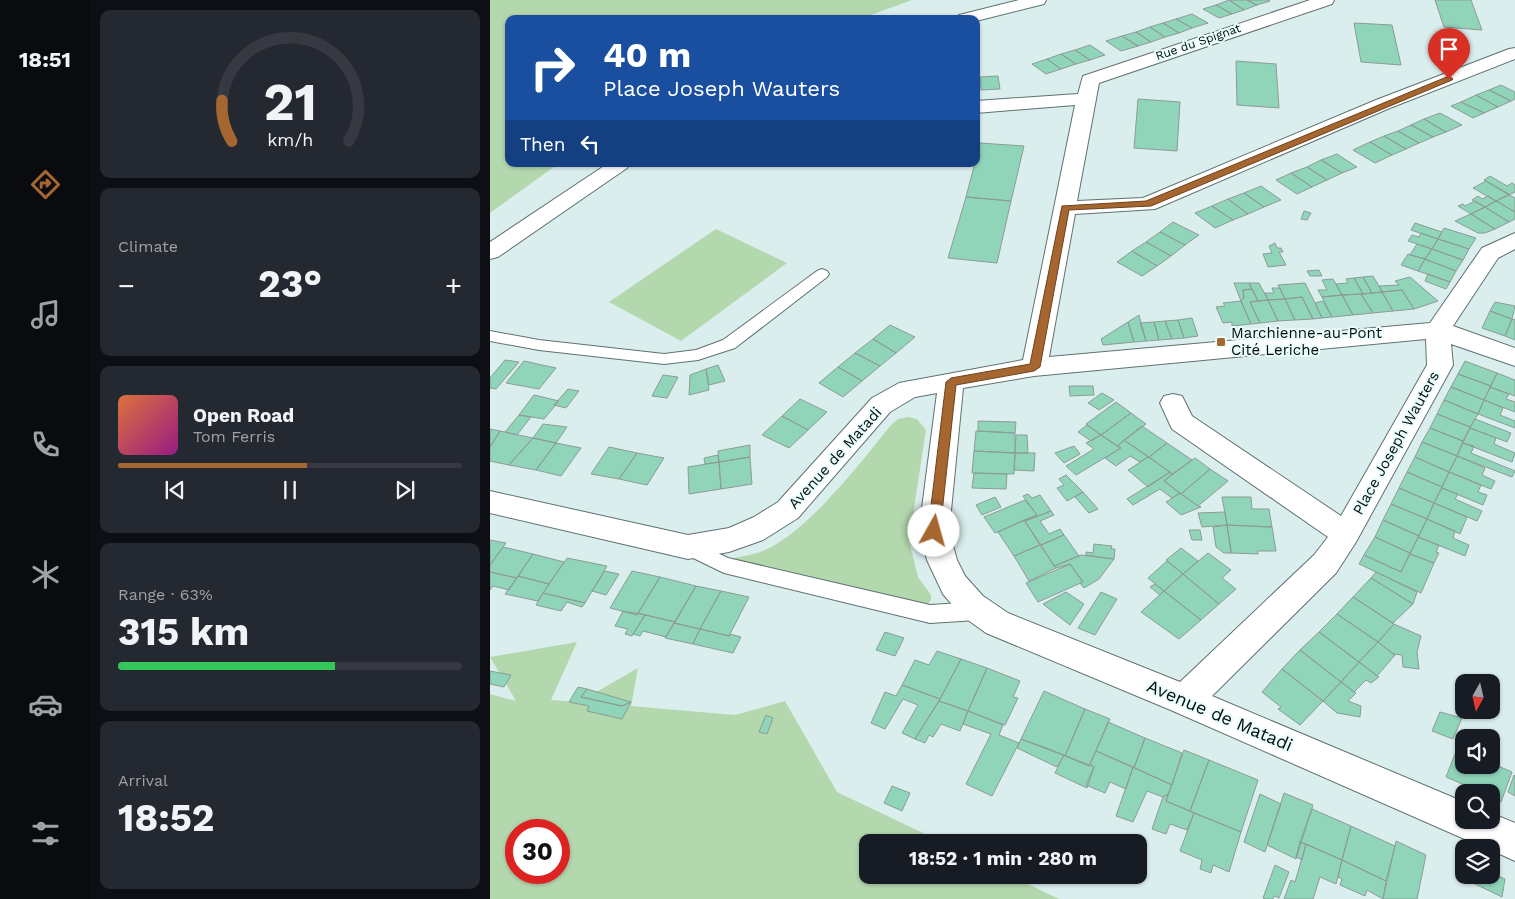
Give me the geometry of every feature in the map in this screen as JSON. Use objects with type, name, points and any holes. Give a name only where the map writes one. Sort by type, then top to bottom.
[{"type":"street","points":[[980,15],[1038,0]]},
{"type":"street","name":"Rue du Spignat","points":[[1034,367],[1090,80],[1326,0]]},
{"type":"street","points":[[1065,208],[1147,204],[1383,104],[1515,53]]},
{"type":"street","points":[[980,107],[1086,99]]},
{"type":"street","points":[[490,252],[616,167]]},
{"type":"street","points":[[1438,330],[1490,253],[1515,240]]},
{"type":"street","points":[[951,382],[1034,367],[1438,330],[1515,357]]},
{"type":"street","name":"Place Joseph Wauters","points":[[1185,700],[1325,564],[1346,534],[1440,365],[1438,330]]},
{"type":"street","name":"Avenue de Matadi","points":[[490,502],[688,547],[717,544],[745,536],[770,524],[788,510],[881,405],[908,389],[951,382],[934,531],[938,553],[944,568],[961,595],[977,612],[997,623],[1185,700],[1455,816]]},
{"type":"street","name":"Place Joseph Wauters","points":[[1173,403],[1181,422],[1346,534]]},
{"type":"street","name":"Avenue de Matadi","points":[[1485,829],[1515,842]]},
{"type":"lane","points":[[490,336],[539,345],[664,359],[698,355],[729,344],[822,274]]},
{"type":"lane","name":"Avenue de Matadi","points":[[688,547],[724,565],[930,614],[977,612]]},
{"type":"green space","points":[[490,0],[912,0],[871,15],[505,15],[505,167],[554,167],[490,213]]},
{"type":"green space","points":[[716,229],[787,263],[681,341],[609,302]]},
{"type":"green space","points":[[908,417],[917,419],[926,430],[909,541],[918,577],[931,595],[931,600],[927,605],[730,559],[763,551],[800,526],[834,493],[891,425],[898,419]]},
{"type":"green space","points":[[577,642],[551,700],[579,702],[638,668],[631,706],[735,715],[785,701],[837,792],[925,834],[859,834],[859,884],[1028,884],[1059,899],[490,899],[490,694],[516,701],[490,657]]},
{"type":"building","points":[[1229,0],[1247,0],[1257,5],[1244,10]]},
{"type":"building","points":[[1229,0],[1244,10],[1232,14],[1216,5]]},
{"type":"building","points":[[1247,0],[1268,0],[1270,1],[1257,5]]},
{"type":"building","points":[[1435,0],[1471,0],[1482,30],[1444,27]]},
{"type":"building","points":[[1216,5],[1232,14],[1219,18],[1203,9]]},
{"type":"building","points":[[1192,14],[1208,23],[1192,28],[1176,19]]},
{"type":"building","points":[[1176,19],[1192,28],[1179,33],[1163,23]]},
{"type":"building","points":[[1163,23],[1179,33],[1165,37],[1150,27]]},
{"type":"building","points":[[1354,23],[1392,25],[1401,65],[1361,62]]},
{"type":"building","points":[[1150,27],[1165,37],[1151,42],[1136,32]]},
{"type":"building","points":[[1136,32],[1151,42],[1138,46],[1122,36]]},
{"type":"building","points":[[1122,36],[1138,46],[1121,51],[1106,41]]},
{"type":"building","points":[[1090,45],[1105,55],[1090,60],[1075,50]]},
{"type":"building","points":[[1075,50],[1090,60],[1076,64],[1061,54]]},
{"type":"building","points":[[1061,54],[1076,64],[1061,69],[1047,59]]},
{"type":"building","points":[[1047,59],[1061,69],[1046,74],[1032,64]]},
{"type":"building","points":[[1236,61],[1276,64],[1279,108],[1237,105]]},
{"type":"building","points":[[998,76],[1000,89],[981,90],[980,77]]},
{"type":"building","points":[[1501,85],[1515,92],[1515,99],[1511,101],[1489,90]]},
{"type":"building","points":[[1489,90],[1511,101],[1498,107],[1476,95]]},
{"type":"building","points":[[1476,95],[1498,107],[1484,113],[1461,102]]},
{"type":"building","points":[[1138,99],[1180,102],[1177,151],[1134,148]]},
{"type":"building","points":[[1461,102],[1484,113],[1473,118],[1451,106]]},
{"type":"building","points":[[1440,113],[1462,125],[1446,132],[1424,119]]},
{"type":"building","points":[[1424,119],[1446,132],[1433,137],[1411,125]]},
{"type":"building","points":[[1411,125],[1433,137],[1419,143],[1398,131]]},
{"type":"building","points":[[1398,131],[1419,143],[1406,149],[1384,136]]},
{"type":"building","points":[[1384,136],[1406,149],[1392,155],[1370,142]]},
{"type":"building","points":[[1370,142],[1392,155],[1375,163],[1353,150]]},
{"type":"building","points":[[980,143],[1024,146],[1011,201],[966,197],[974,167],[980,167]]},
{"type":"building","points":[[1337,154],[1357,167],[1342,173],[1321,160]]},
{"type":"building","points":[[1321,160],[1342,173],[1327,180],[1307,167]]},
{"type":"building","points":[[1307,167],[1327,180],[1312,187],[1291,173]]},
{"type":"building","points":[[1291,173],[1312,187],[1297,194],[1276,180]]},
{"type":"building","points":[[1490,176],[1507,186],[1512,183],[1515,185],[1515,192],[1509,195],[1484,180]]},
{"type":"building","points":[[1486,181],[1509,194],[1496,201],[1473,188]]},
{"type":"building","points":[[1261,186],[1281,200],[1264,207],[1244,193]]},
{"type":"building","points":[[1244,193],[1264,207],[1248,214],[1228,199]]},
{"type":"building","points":[[1509,195],[1515,198],[1515,212],[1496,201]]},
{"type":"building","points":[[1478,196],[1482,199],[1488,196],[1496,201],[1485,207],[1472,200]]},
{"type":"building","points":[[966,197],[1011,201],[997,263],[948,258]]},
{"type":"building","points":[[1228,199],[1248,214],[1233,220],[1212,206]]},
{"type":"building","points":[[1475,201],[1485,207],[1471,214],[1458,206],[1463,204],[1465,206]]},
{"type":"building","points":[[1496,201],[1515,212],[1515,219],[1509,222],[1485,207]]},
{"type":"building","points":[[1212,206],[1233,220],[1215,228],[1195,213]]},
{"type":"building","points":[[1485,207],[1509,222],[1495,229],[1471,214]]},
{"type":"building","points":[[1304,211],[1311,213],[1307,220],[1301,219]]},
{"type":"building","points":[[1471,214],[1495,229],[1485,233],[1478,233],[1455,221]]},
{"type":"building","points":[[1173,222],[1199,235],[1185,245],[1160,232]]},
{"type":"building","points":[[1415,223],[1442,232],[1438,239],[1411,230]]},
{"type":"building","points":[[1444,228],[1476,238],[1469,249],[1438,239]]},
{"type":"building","points":[[1160,232],[1185,245],[1171,256],[1146,242]]},
{"type":"building","points":[[1421,233],[1438,239],[1432,249],[1408,241],[1412,235],[1419,237]]},
{"type":"building","points":[[1438,239],[1469,249],[1463,260],[1432,249]]},
{"type":"building","points":[[1146,242],[1171,256],[1157,266],[1132,251]]},
{"type":"building","points":[[1275,243],[1277,248],[1281,248],[1283,252],[1279,252],[1286,265],[1268,267],[1263,254],[1272,253],[1269,246]]},
{"type":"building","points":[[1417,244],[1432,249],[1425,259],[1410,255]]},
{"type":"building","points":[[1432,249],[1463,260],[1456,271],[1425,259]]},
{"type":"building","points":[[1132,251],[1157,266],[1142,276],[1117,262]]},
{"type":"building","points":[[1408,254],[1425,259],[1418,271],[1401,265]]},
{"type":"building","points":[[1425,259],[1456,271],[1450,282],[1418,271]]},
{"type":"building","points":[[1319,270],[1322,276],[1310,276],[1307,271]]},
{"type":"building","points":[[1428,274],[1450,282],[1446,289],[1425,281]]},
{"type":"building","points":[[1373,276],[1382,292],[1372,293],[1363,277]]},
{"type":"building","points":[[1363,277],[1372,293],[1363,294],[1354,278]]},
{"type":"building","points":[[1410,277],[1438,301],[1414,309],[1402,290],[1382,292],[1379,286],[1399,285],[1395,281]]},
{"type":"building","points":[[1354,278],[1363,294],[1342,295],[1336,284],[1348,283],[1346,279]]},
{"type":"building","points":[[1333,279],[1342,295],[1322,297],[1318,290],[1327,290],[1322,280]]},
{"type":"building","points":[[1234,283],[1249,283],[1252,289],[1243,290],[1244,298],[1241,301]]},
{"type":"building","points":[[1249,283],[1259,283],[1268,300],[1258,301]]},
{"type":"building","points":[[1305,283],[1322,318],[1313,319],[1302,297],[1285,299],[1278,285]]},
{"type":"building","points":[[1272,288],[1280,288],[1285,299],[1268,300],[1265,293],[1274,293]]},
{"type":"building","points":[[1252,289],[1258,301],[1250,302],[1260,323],[1251,324],[1241,301],[1244,298],[1243,290]]},
{"type":"building","points":[[1402,290],[1414,309],[1393,311],[1382,292]]},
{"type":"building","points":[[1382,292],[1393,311],[1373,313],[1361,294]]},
{"type":"building","points":[[1361,294],[1373,313],[1353,315],[1342,295]]},
{"type":"building","points":[[1342,295],[1353,315],[1332,317],[1322,297]]},
{"type":"building","points":[[1302,297],[1313,319],[1295,320],[1285,299]]},
{"type":"building","points":[[1285,299],[1295,320],[1278,321],[1268,300]]},
{"type":"building","points":[[1268,300],[1278,321],[1260,323],[1250,302]]},
{"type":"building","points":[[1241,301],[1251,324],[1232,326],[1232,322],[1223,323],[1216,307],[1225,306],[1223,303]]},
{"type":"building","points":[[1323,301],[1332,317],[1322,318],[1315,303]]},
{"type":"building","points":[[1495,302],[1515,306],[1512,319],[1490,311]]},
{"type":"building","points":[[1490,311],[1512,319],[1505,336],[1482,328]]},
{"type":"building","points":[[1139,315],[1146,341],[1134,342],[1128,322]]},
{"type":"building","points":[[1192,318],[1198,336],[1184,338],[1178,320]]},
{"type":"building","points":[[1512,319],[1515,320],[1515,340],[1505,336]]},
{"type":"building","points":[[1178,320],[1184,338],[1172,339],[1165,321]]},
{"type":"building","points":[[1165,321],[1172,339],[1159,340],[1154,322]]},
{"type":"building","points":[[1128,322],[1134,342],[1103,345],[1101,339]]},
{"type":"building","points":[[1154,322],[1159,340],[1146,341],[1140,323]]},
{"type":"building","points":[[890,325],[915,337],[896,353],[873,339]]},
{"type":"building","points":[[873,339],[896,353],[880,366],[855,353]]},
{"type":"building","points":[[855,353],[880,366],[862,381],[838,367]]},
{"type":"building","points":[[505,360],[519,362],[496,389],[490,388],[490,378]]},
{"type":"building","points":[[524,361],[556,368],[539,389],[506,383]]},
{"type":"building","points":[[1465,361],[1497,373],[1491,386],[1458,374]]},
{"type":"building","points":[[718,365],[725,381],[709,385],[706,369]]},
{"type":"building","points":[[838,367],[862,381],[843,397],[819,383]]},
{"type":"building","points":[[706,369],[709,390],[689,395],[690,375]]},
{"type":"building","points":[[1497,373],[1515,380],[1515,396],[1490,387]]},
{"type":"building","points":[[1458,374],[1491,386],[1484,400],[1451,387]]},
{"type":"building","points":[[663,375],[678,377],[667,398],[652,396]]},
{"type":"building","points":[[1069,386],[1093,386],[1094,395],[1070,396]]},
{"type":"building","points":[[1451,387],[1484,400],[1478,414],[1444,400]]},
{"type":"building","points":[[1490,387],[1509,394],[1506,399],[1515,402],[1515,412],[1484,400]]},
{"type":"building","points":[[568,389],[579,391],[566,408],[554,405]]},
{"type":"building","points":[[1102,393],[1114,400],[1099,410],[1088,403]]},
{"type":"building","points":[[534,395],[559,401],[544,419],[519,415]]},
{"type":"building","points":[[800,399],[827,412],[808,430],[782,416]]},
{"type":"building","points":[[1444,400],[1478,414],[1470,427],[1437,414]]},
{"type":"building","points":[[1484,400],[1503,408],[1500,415],[1515,421],[1515,428],[1478,414]]},
{"type":"building","points":[[1116,402],[1131,413],[1101,435],[1086,424]]},
{"type":"building","points":[[1131,413],[1146,424],[1117,446],[1101,435]]},
{"type":"building","points":[[1437,414],[1470,427],[1463,441],[1430,428]]},
{"type":"building","points":[[519,415],[531,417],[517,435],[505,432]]},
{"type":"building","points":[[782,416],[808,430],[789,448],[762,435]]},
{"type":"building","points":[[1475,419],[1511,433],[1507,442],[1470,428]]},
{"type":"building","points":[[978,421],[1016,422],[1015,433],[978,431]]},
{"type":"building","points":[[543,424],[567,427],[556,443],[533,438]]},
{"type":"building","points":[[1087,425],[1101,435],[1091,441],[1078,432]]},
{"type":"building","points":[[1142,426],[1167,443],[1149,457],[1124,440]]},
{"type":"building","points":[[1430,428],[1463,441],[1457,456],[1422,442]]},
{"type":"building","points":[[1470,428],[1496,438],[1494,444],[1515,453],[1512,462],[1463,443]]},
{"type":"building","points":[[490,429],[500,431],[490,447]]},
{"type":"building","points":[[500,431],[533,438],[509,465],[490,461],[490,447]]},
{"type":"building","points":[[976,431],[1015,433],[1015,453],[974,451]]},
{"type":"building","points":[[1016,435],[1027,435],[1028,453],[1015,453]]},
{"type":"building","points":[[1101,435],[1121,448],[1076,475],[1066,466],[1094,449],[1086,443]]},
{"type":"building","points":[[533,438],[556,443],[536,470],[509,465]]},
{"type":"building","points":[[1124,440],[1148,457],[1140,462],[1130,456],[1116,466],[1105,458],[1121,448],[1117,446]]},
{"type":"building","points":[[1422,442],[1457,456],[1449,472],[1415,457]]},
{"type":"building","points":[[556,443],[581,448],[561,476],[536,470]]},
{"type":"building","points":[[1167,443],[1192,460],[1172,474],[1149,457]]},
{"type":"building","points":[[1463,443],[1474,446],[1471,453],[1515,471],[1512,477],[1457,456]]},
{"type":"building","points":[[750,445],[750,457],[719,462],[718,451]]},
{"type":"building","points":[[1074,446],[1080,454],[1064,463],[1055,453]]},
{"type":"building","points":[[609,447],[637,453],[619,479],[591,474]]},
{"type":"building","points":[[974,451],[1015,453],[1014,474],[972,473]]},
{"type":"building","points":[[637,453],[664,458],[647,485],[619,479]]},
{"type":"building","points":[[1015,453],[1035,453],[1034,471],[1014,470]]},
{"type":"building","points":[[718,455],[719,462],[705,464],[704,458]]},
{"type":"building","points":[[1457,456],[1485,468],[1482,475],[1495,481],[1491,489],[1449,472]]},
{"type":"building","points":[[750,457],[752,484],[721,489],[719,462]]},
{"type":"building","points":[[1148,457],[1170,472],[1148,487],[1128,470]]},
{"type":"building","points":[[1415,457],[1449,472],[1442,487],[1407,472]]},
{"type":"building","points":[[1195,458],[1210,469],[1181,494],[1164,481]]},
{"type":"building","points":[[719,462],[721,489],[689,494],[688,467]]},
{"type":"building","points":[[1210,469],[1228,481],[1198,506],[1181,494]]},
{"type":"building","points":[[1170,472],[1172,474],[1164,481],[1180,493],[1172,498],[1160,489],[1133,505],[1127,499]]},
{"type":"building","points":[[1407,472],[1442,487],[1434,503],[1399,488]]},
{"type":"building","points":[[1449,472],[1481,485],[1478,492],[1487,495],[1483,505],[1442,488]]},
{"type":"building","points":[[974,473],[1007,474],[1006,489],[972,488]]},
{"type":"building","points":[[1066,475],[1083,492],[1067,501],[1057,488],[1064,485],[1059,479]]},
{"type":"building","points":[[1399,488],[1434,503],[1427,519],[1391,504]]},
{"type":"building","points":[[1442,488],[1458,494],[1455,499],[1482,511],[1477,521],[1434,503]]},
{"type":"building","points":[[1083,492],[1098,509],[1089,513],[1075,497]]},
{"type":"building","points":[[1180,493],[1201,507],[1181,515],[1166,502]]},
{"type":"building","points":[[1028,494],[1032,498],[1040,495],[1051,511],[1025,521],[1037,515],[1023,496]]},
{"type":"building","points":[[995,497],[1001,507],[982,515],[976,505]]},
{"type":"building","points":[[1222,497],[1251,497],[1252,509],[1269,509],[1272,527],[1227,525]]},
{"type":"building","points":[[1025,500],[1037,515],[995,533],[984,517]]},
{"type":"building","points":[[1434,503],[1467,517],[1460,534],[1427,519]]},
{"type":"building","points":[[1391,504],[1427,519],[1419,536],[1383,520]]},
{"type":"building","points":[[1051,511],[1054,515],[1040,521],[1049,534],[1060,529],[1064,535],[1041,545],[1025,521]]},
{"type":"building","points":[[1225,512],[1227,525],[1202,527],[1198,513]]},
{"type":"building","points":[[1427,519],[1455,531],[1453,538],[1469,545],[1465,556],[1418,537]]},
{"type":"building","points":[[1024,520],[1040,545],[1014,556],[998,532]]},
{"type":"building","points":[[1383,520],[1419,536],[1410,553],[1375,537]]},
{"type":"building","points":[[1227,525],[1272,527],[1276,551],[1258,551],[1258,554],[1231,553]]},
{"type":"building","points":[[1227,525],[1231,553],[1224,553],[1216,547],[1213,527]]},
{"type":"building","points":[[1189,530],[1200,530],[1202,540],[1192,540]]},
{"type":"building","points":[[1064,535],[1079,556],[1054,566],[1041,545]]},
{"type":"building","points":[[1375,537],[1410,553],[1401,572],[1364,555]]},
{"type":"building","points":[[1418,537],[1439,545],[1436,552],[1439,553],[1434,563],[1410,554]]},
{"type":"building","points":[[490,540],[506,543],[490,565]]},
{"type":"building","points":[[1094,544],[1112,546],[1111,549],[1115,549],[1114,559],[1086,555],[1086,552],[1093,553]]},
{"type":"building","points":[[1040,545],[1056,568],[1029,581],[1014,556]]},
{"type":"building","points":[[503,547],[533,554],[517,578],[490,572],[490,565]]},
{"type":"building","points":[[1181,548],[1198,561],[1183,574],[1166,560]]},
{"type":"building","points":[[1208,553],[1231,570],[1222,578],[1236,589],[1219,604],[1183,574]]},
{"type":"building","points":[[533,554],[564,562],[549,584],[518,576]]},
{"type":"building","points":[[1410,554],[1434,563],[1421,593],[1359,564],[1364,555],[1401,572]]},
{"type":"building","points":[[1081,555],[1114,559],[1099,579],[1084,588],[1080,583],[1083,582],[1070,564],[1056,568],[1054,566]]},
{"type":"building","points":[[567,558],[607,566],[585,603],[543,593]]},
{"type":"building","points":[[1167,561],[1183,574],[1164,591],[1148,578]]},
{"type":"building","points":[[1070,564],[1083,582],[1038,602],[1026,583]]},
{"type":"building","points":[[605,571],[619,574],[606,595],[592,591]]},
{"type":"building","points":[[632,571],[660,577],[637,615],[610,608]]},
{"type":"building","points":[[490,572],[517,578],[509,590],[493,586],[490,590]]},
{"type":"building","points":[[1376,572],[1417,592],[1413,604],[1371,578]]},
{"type":"building","points":[[1183,574],[1219,604],[1201,620],[1164,591]]},
{"type":"building","points":[[518,576],[549,584],[538,601],[505,594]]},
{"type":"building","points":[[660,577],[696,586],[675,622],[638,613]]},
{"type":"building","points":[[1371,578],[1413,604],[1393,623],[1353,597]]},
{"type":"building","points":[[1155,584],[1164,591],[1160,595],[1150,587]]},
{"type":"building","points":[[696,586],[721,591],[700,629],[674,623]]},
{"type":"building","points":[[721,591],[749,597],[729,636],[700,629]]},
{"type":"building","points":[[1164,591],[1201,620],[1179,639],[1141,612]]},
{"type":"building","points":[[1066,592],[1084,604],[1070,625],[1043,604]]},
{"type":"building","points":[[1101,592],[1117,599],[1095,635],[1078,628]]},
{"type":"building","points":[[543,593],[585,603],[582,607],[567,602],[561,611],[536,605]]},
{"type":"building","points":[[1353,597],[1394,624],[1378,642],[1337,614]]},
{"type":"building","points":[[623,611],[645,615],[632,636],[625,634],[628,629],[615,626]]},
{"type":"building","points":[[1337,614],[1378,642],[1359,662],[1319,632]]},
{"type":"building","points":[[645,615],[675,622],[666,637],[643,631],[640,636],[633,634]]},
{"type":"building","points":[[674,623],[700,629],[693,644],[665,638]]},
{"type":"building","points":[[1394,624],[1421,636],[1417,652],[1419,669],[1403,667],[1402,655],[1393,654],[1378,642]]},
{"type":"building","points":[[700,629],[741,637],[733,653],[693,644]]},
{"type":"building","points":[[885,632],[904,638],[895,656],[876,650]]},
{"type":"building","points":[[1319,632],[1359,662],[1341,682],[1300,650]]},
{"type":"building","points":[[1378,642],[1395,655],[1377,676],[1359,662]]},
{"type":"building","points":[[1300,650],[1341,682],[1323,701],[1282,669]]},
{"type":"building","points":[[937,651],[961,659],[940,699],[902,685],[915,660],[929,665]]},
{"type":"building","points":[[961,659],[987,668],[968,711],[939,701]]},
{"type":"building","points":[[1359,662],[1379,677],[1371,683],[1366,680],[1354,692],[1341,682]]},
{"type":"building","points":[[987,668],[1020,681],[1013,697],[1018,698],[1005,725],[968,711]]},
{"type":"building","points":[[1282,669],[1323,701],[1300,725],[1278,709],[1281,707],[1262,692]]},
{"type":"building","points":[[490,671],[511,675],[504,687],[490,684]]},
{"type":"building","points":[[1341,682],[1356,693],[1348,701],[1361,706],[1360,717],[1337,713],[1323,701]]},
{"type":"building","points":[[902,685],[940,699],[915,739],[902,733],[918,705],[903,699],[885,729],[871,723],[885,692],[896,696]]},
{"type":"building","points":[[578,687],[587,689],[581,697],[622,706],[631,702],[622,719],[587,711],[589,706],[569,702]]},
{"type":"building","points":[[587,689],[631,702],[622,706],[581,697]]},
{"type":"building","points":[[1044,691],[1085,709],[1065,756],[1021,739]]},
{"type":"building","points":[[939,701],[968,711],[960,731],[941,724],[933,737],[929,735],[925,743],[915,739]]},
{"type":"building","points":[[1085,709],[1110,719],[1089,766],[1065,756]]},
{"type":"building","points":[[968,711],[1003,725],[999,735],[1019,743],[992,796],[966,784],[991,734],[963,724]]},
{"type":"building","points":[[1440,712],[1455,716],[1455,719],[1462,719],[1457,729],[1455,729],[1453,739],[1432,731]]},
{"type":"building","points":[[766,715],[773,718],[767,734],[759,732]]},
{"type":"building","points":[[1108,722],[1145,738],[1134,768],[1096,751]]},
{"type":"building","points":[[1145,738],[1182,753],[1172,785],[1134,768]]},
{"type":"building","points":[[1021,739],[1064,755],[1057,767],[1017,748]]},
{"type":"building","points":[[1184,750],[1209,760],[1190,811],[1166,801]]},
{"type":"building","points":[[1096,751],[1133,767],[1126,789],[1110,782],[1105,793],[1086,785],[1094,767],[1090,764]]},
{"type":"building","points":[[1455,754],[1455,774],[1500,774],[1500,767],[1512,772],[1501,802],[1500,784],[1462,784],[1446,777]]},
{"type":"building","points":[[1064,755],[1094,767],[1087,788],[1055,773]]},
{"type":"building","points":[[1209,760],[1258,780],[1241,832],[1190,811]]},
{"type":"building","points":[[1133,767],[1172,785],[1168,794],[1163,797],[1147,791],[1133,822],[1116,816]]},
{"type":"building","points":[[1515,776],[1515,796],[1508,792]]},
{"type":"building","points":[[892,786],[910,793],[902,811],[884,803]]},
{"type":"building","points":[[1284,793],[1313,805],[1296,859],[1267,845]]},
{"type":"building","points":[[1168,794],[1166,801],[1194,813],[1187,830],[1170,824],[1166,834],[1152,829],[1163,797]]},
{"type":"building","points":[[1260,794],[1281,804],[1265,852],[1244,842]]},
{"type":"building","points":[[1312,809],[1351,826],[1342,860],[1300,842]]},
{"type":"building","points":[[1194,813],[1241,832],[1229,872],[1213,865],[1211,873],[1200,869],[1202,860],[1180,851]]},
{"type":"building","points":[[1351,826],[1395,846],[1386,881],[1342,860]]},
{"type":"building","points":[[1396,841],[1426,855],[1417,899],[1383,899]]},
{"type":"building","points":[[1300,842],[1306,844],[1302,860],[1296,857]]},
{"type":"building","points":[[1306,844],[1342,860],[1336,884],[1320,877],[1313,899],[1284,899],[1291,880],[1295,882]]},
{"type":"building","points":[[1342,860],[1386,881],[1383,899],[1367,890],[1365,896],[1340,885],[1342,879],[1338,877]]},
{"type":"building","points":[[1275,865],[1289,872],[1279,898],[1274,896],[1273,899],[1266,899],[1263,898]]},
{"type":"building","points":[[1500,877],[1505,879],[1502,897],[1475,884],[1500,884]]},
{"type":"place","name":"Marchienne-au-Pont Cité Leriche","points":[[1221,342]]},
{"type":"route","points":[[934,531],[951,382],[1034,367],[1065,208],[1147,204],[1383,104],[1449,79]]}]
